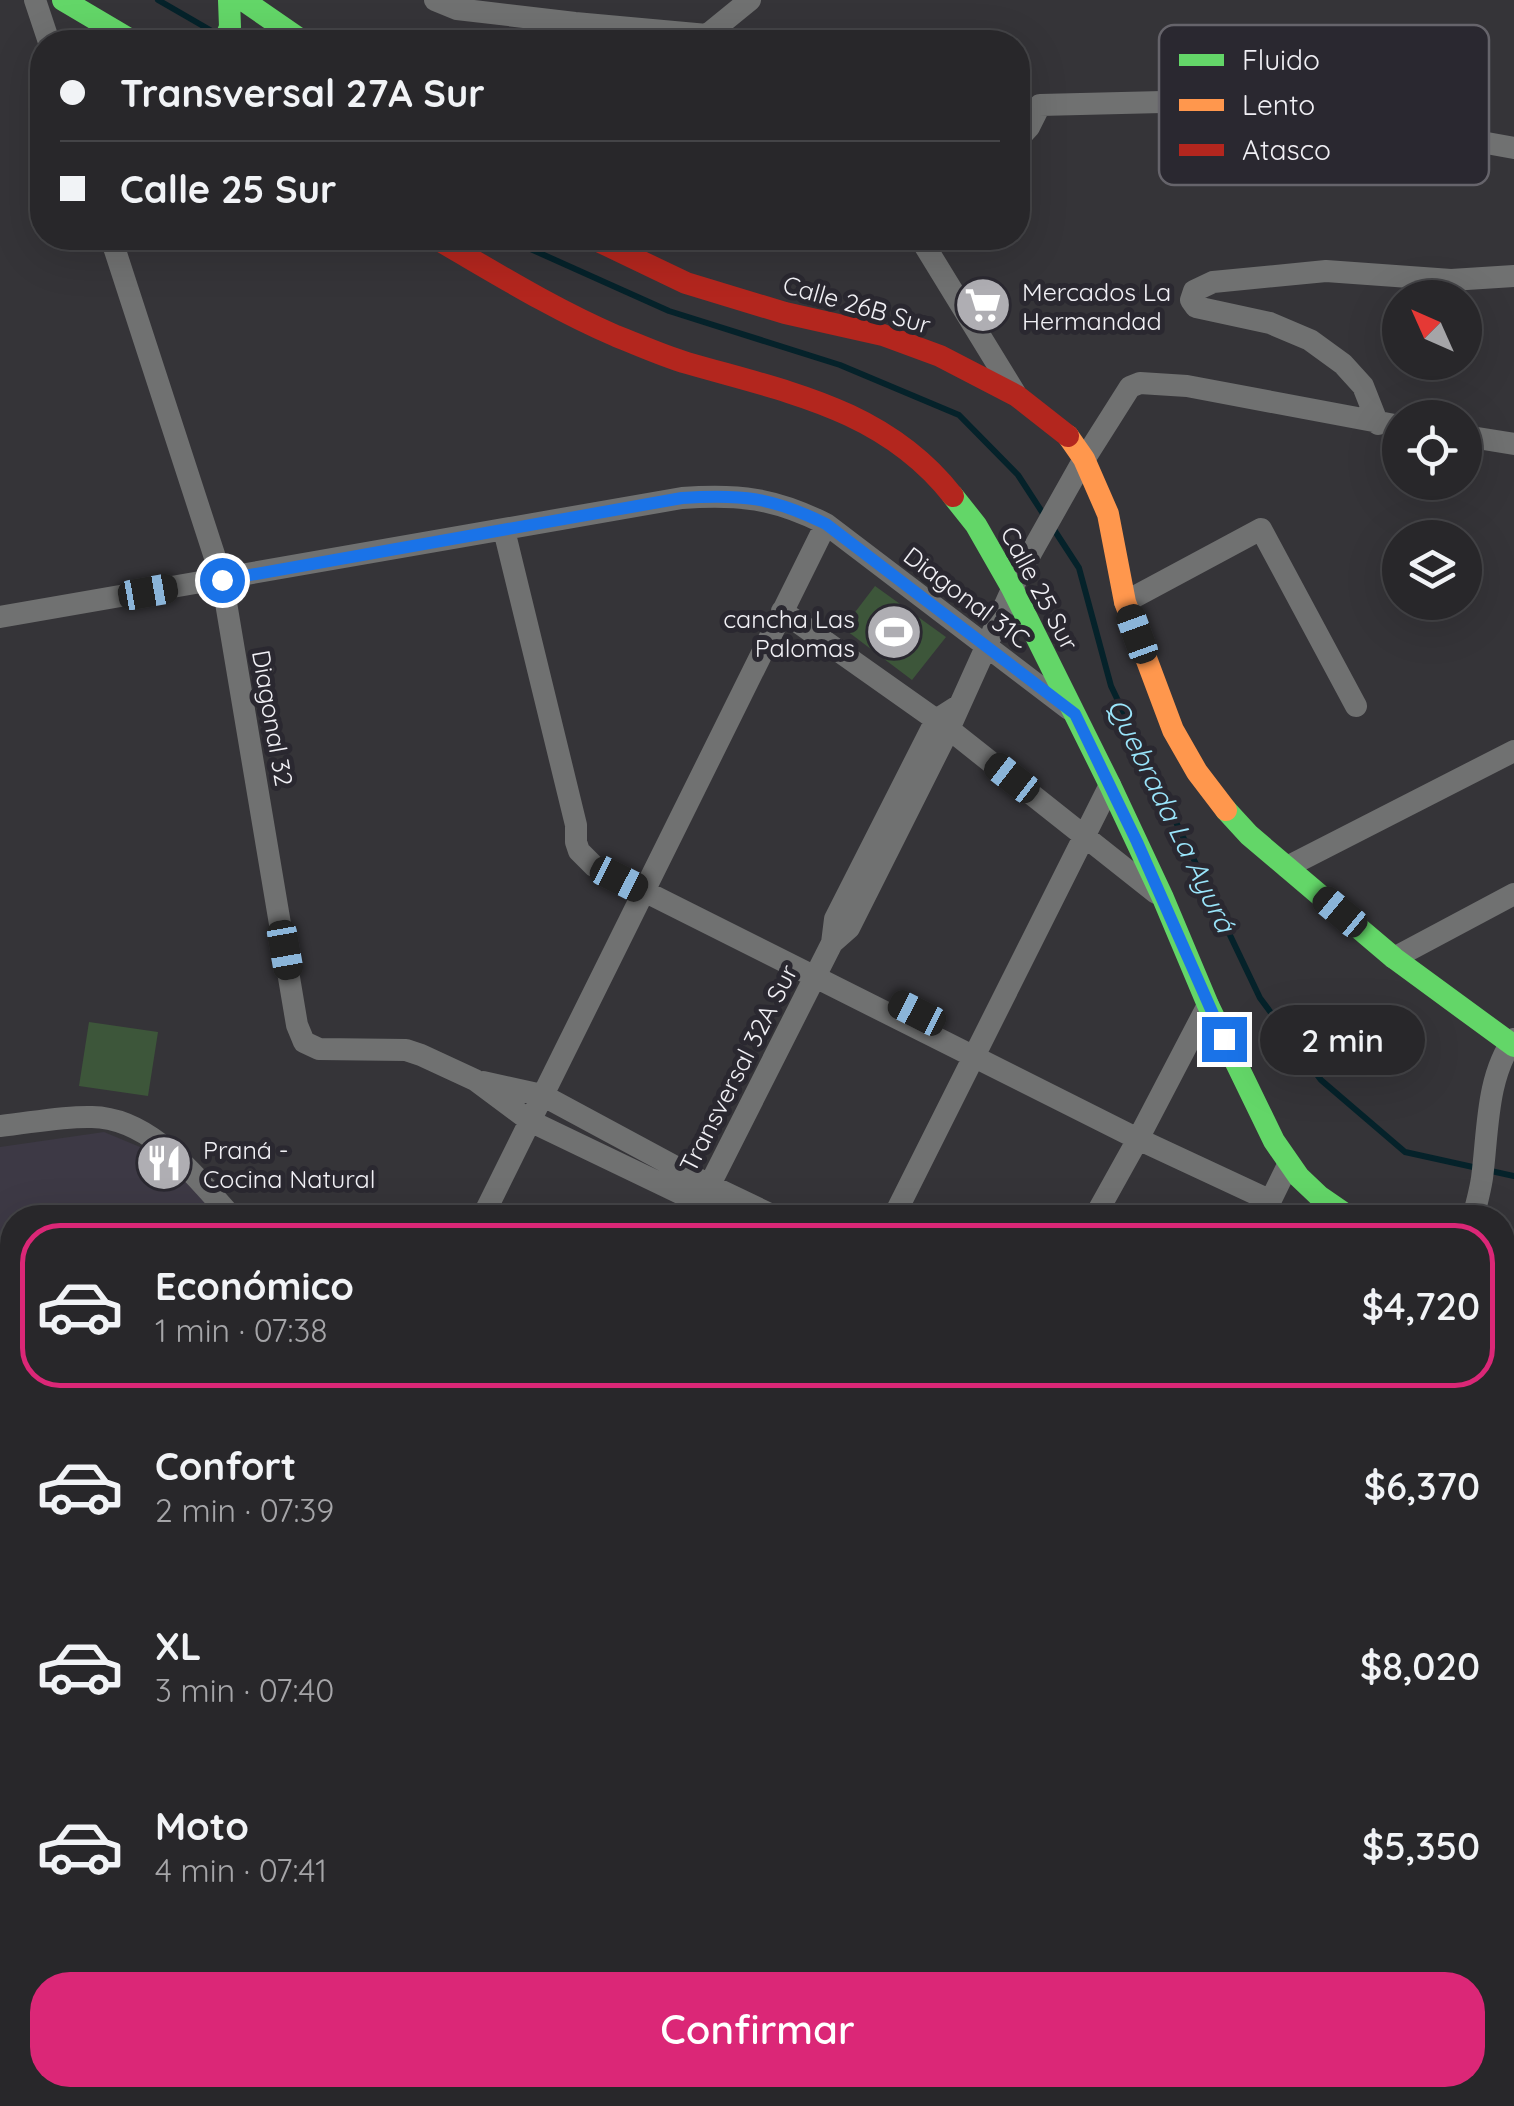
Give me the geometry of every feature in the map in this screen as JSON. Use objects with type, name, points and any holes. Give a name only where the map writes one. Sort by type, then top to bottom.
[{"type":"main road","points":[[63,0],[114,30]]},
{"type":"main road","points":[[233,30],[230,27],[234,4],[288,30]]},
{"type":"main road","points":[[271,30],[283,26]]},
{"type":"main road","name":"Calle 25 Sur","points":[[456,250],[612,334],[682,362],[836,407],[903,445],[944,484],[1017,579],[1208,1005],[1274,1141],[1288,1165],[1332,1205]]},
{"type":"main road","name":"Calle 26B Sur","points":[[617,250],[686,283],[785,313],[883,334],[940,356],[1017,396],[1070,437],[1080,467]]},
{"type":"main road","points":[[1080,467],[1108,514],[1125,602],[1173,730],[1223,807],[1248,835],[1394,958],[1513,1042]]},
{"type":"street","points":[[35,0],[45,30]]},
{"type":"street","points":[[435,0],[456,9],[635,30]]},
{"type":"street","points":[[721,30],[750,0]]},
{"type":"street","points":[[1030,125],[1040,105],[1159,102]]},
{"type":"street","points":[[1489,143],[1514,148]]},
{"type":"street","name":"Diagonal 32","points":[[116,250],[222,580],[297,1025],[304,1042],[319,1050],[406,1050],[422,1055],[475,1080],[530,1121],[701,1202]]},
{"type":"street","points":[[927,250],[1017,396]]},
{"type":"street","points":[[1382,414],[1343,364],[1310,340],[1270,324],[1196,307],[1191,300],[1194,291],[1213,282],[1326,271],[1451,280],[1514,276]]},
{"type":"street","name":"Transversal 32A Sur","points":[[701,1202],[832,943],[835,919],[943,725],[959,705],[1017,579],[1130,387],[1140,382],[1188,386],[1382,424]]},
{"type":"street","points":[[1482,439],[1514,444]]},
{"type":"street","name":"Diagonal 31C","points":[[0,617],[682,498],[724,495],[763,500],[798,510],[826,524],[1075,714]]},
{"type":"street","points":[[488,1205],[826,524]]},
{"type":"street","points":[[1125,602],[1261,529],[1356,706]]},
{"type":"street","points":[[504,530],[576,825],[594,848],[646,885],[1141,1133],[1270,1203],[1288,1165]]},
{"type":"street","points":[[782,611],[943,725],[1163,898]]},
{"type":"street","points":[[1287,867],[1514,751]]},
{"type":"street","points":[[900,1205],[1110,785]]},
{"type":"street","points":[[1394,958],[1514,894]]},
{"type":"street","points":[[1101,1205],[1208,1005]]},
{"type":"street","points":[[1476,1205],[1494,1090],[1513,1042]]},
{"type":"street","name":"Diagonal 32","points":[[475,1080],[542,1095],[701,1202]]},
{"type":"street","points":[[0,1126],[94,1117],[122,1124],[141,1131],[174,1155],[221,1205]]},
{"type":"shaded area","points":[[104,1132],[176,1162],[209,1205],[0,1205],[0,1147]]},
{"type":"green space","name":"cancha Las Palomas","points":[[875,586],[946,637],[912,680],[843,628]]},
{"type":"green space","points":[[89,1022],[158,1032],[148,1096],[79,1086]]},
{"type":"waterway","name":"Quebrada La Ayurá","points":[[158,0],[210,30]]},
{"type":"waterway","name":"Quebrada La Ayurá","points":[[533,250],[669,311],[840,365],[959,415],[1018,475],[1044,515]]},
{"type":"waterway","name":"Quebrada La Ayurá","points":[[1051,525],[1079,568],[1111,686],[1260,998],[1321,1080],[1405,1152],[1514,1176]]},
{"type":"traffic: fast","points":[[63,0],[114,30]]},
{"type":"traffic: fast","points":[[229,0],[229,30]]},
{"type":"traffic: fast","points":[[243,0],[287,30]]},
{"type":"traffic: fast","points":[[953,496],[976,525],[1012,588],[1110,785],[1208,1005],[1274,1141],[1299,1177],[1332,1205]]},
{"type":"traffic: fast","points":[[1226,810],[1249,835],[1394,958],[1514,1046]]},
{"type":"traffic: slow","points":[[1068,436],[1084,459],[1108,514],[1125,602],[1173,730],[1197,772],[1226,810]]},
{"type":"traffic: jam","points":[[456,250],[616,336],[678,360],[797,395],[865,423],[926,466],[953,496]]},
{"type":"traffic: jam","points":[[617,250],[686,283],[785,313],[883,335],[940,356],[1017,396],[1068,436]]},
{"type":"place","name":"Mercados La Hermandad","points":[[983,305]]},
{"type":"place","name":"cancha Las Palomas","points":[[894,632]]},
{"type":"place","name":"Praná - Cocina Natural","points":[[164,1163]]},
{"type":"route","points":[[222,580],[682,498],[724,495],[798,510],[826,524],[1075,714],[1163,898],[1224,1039]]}]
